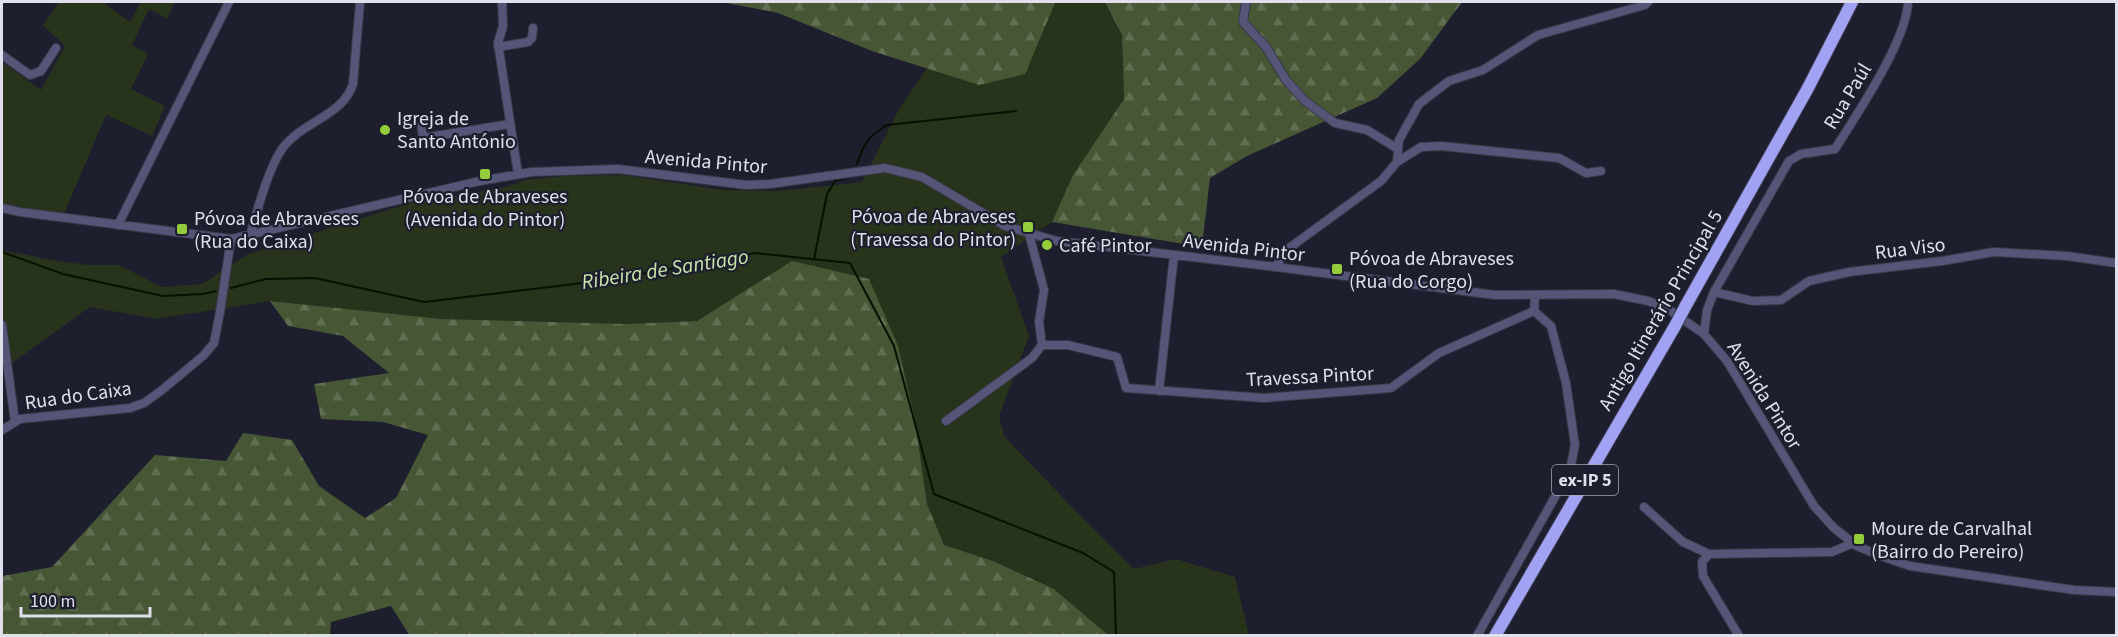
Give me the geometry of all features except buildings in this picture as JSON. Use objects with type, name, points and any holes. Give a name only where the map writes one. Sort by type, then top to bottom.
[{"type":"highway","name":"Antigo Itinerário Principal 5","points":[[1495,636],[1675,326],[1808,88],[1852,2]]},
{"type":"street","points":[[118,225],[229,2]]},
{"type":"street","points":[[250,236],[274,164],[282,149],[292,138],[350,95],[353,84],[360,2]]},
{"type":"street","points":[[502,2],[503,26],[498,46],[518,174]]},
{"type":"street","points":[[1246,2],[1243,22],[1266,47],[1286,80],[1305,101],[1335,123],[1367,130],[1398,149]]},
{"type":"street","points":[[1397,162],[1399,140],[1419,104],[1449,81],[1483,70],[1538,34],[1646,5],[1648,2]]},
{"type":"street","name":"Rua Paúl","points":[[1704,334],[1707,310],[1714,292],[1789,161],[1801,154],[1835,149],[1894,48],[1908,15],[1908,2]]},
{"type":"street","points":[[498,46],[528,42],[532,38],[533,28]]},
{"type":"street","points":[[2,55],[30,75],[41,72],[56,48]]},
{"type":"street","points":[[421,124],[423,138],[510,124]]},
{"type":"street","points":[[1276,267],[1285,251],[1381,181],[1397,162],[1421,147],[1442,146],[1559,158],[1586,173],[1601,171]]},
{"type":"street","name":"Avenida Pintor","points":[[2,208],[231,239],[518,174],[618,169],[746,185],[770,184],[885,168],[922,177],[993,220],[1058,242],[1276,267],[1495,296],[1614,294],[1648,301],[1668,309],[1704,334],[1727,361],[1814,506],[1834,528],[1853,543],[1910,566],[2073,590],[2116,592]]},
{"type":"street","points":[[946,421],[1032,358],[1042,345],[1040,322],[1044,290],[1029,234]]},
{"type":"street","name":"Rua do Caixa","points":[[2,430],[20,419],[130,408],[144,403],[203,356],[214,343],[231,239]]},
{"type":"street","name":"Rua Viso","points":[[1714,292],[1754,301],[1781,300],[1809,281],[1850,272],[1994,252],[2067,256],[2116,263]]},
{"type":"street","points":[[1158,390],[1173,255]]},
{"type":"street","points":[[1477,636],[1570,470],[1575,445],[1566,382],[1551,326],[1534,311],[1535,296]]},
{"type":"street","name":"Travessa Pintor","points":[[1042,345],[1068,345],[1117,357],[1126,388],[1264,398],[1391,388],[1439,353],[1534,311]]},
{"type":"street","points":[[2,325],[15,422]]},
{"type":"street","points":[[1644,507],[1683,542],[1709,554],[1832,552],[1853,543]]},
{"type":"street","points":[[1709,554],[1702,562],[1703,576],[1739,636]]},
{"type":"green space","points":[[59,2],[103,2],[130,22],[141,2],[175,2],[167,19],[149,9],[132,45],[148,54],[131,89],[165,106],[152,136],[106,115],[64,214],[2,204],[2,62],[41,90],[65,46],[43,25]]},
{"type":"green space","points":[[722,2],[1105,2],[1055,3],[1025,74],[979,85],[872,51],[778,13]]},
{"type":"green space","points":[[1105,2],[1122,35],[1124,99],[1073,175],[1052,222],[1001,257],[1029,336],[999,416],[1004,436],[1134,569],[1176,559],[1235,577],[1249,635],[1108,635],[1054,589],[993,561],[944,545],[927,504],[915,420],[792,261],[697,321],[626,324],[442,319],[270,301],[156,319],[90,307],[2,370],[2,250],[87,265],[119,265],[162,287],[202,284],[248,254],[410,203],[502,188],[527,180],[563,176],[622,175],[723,190],[778,191],[862,182],[899,109],[927,68],[979,85],[1055,3]]},
{"type":"green space","points":[[1105,2],[1462,2],[1420,59],[1377,98],[1247,156],[1210,178],[1202,247],[1052,222],[1073,175],[1124,99],[1122,35]]},
{"type":"green space","points":[[792,261],[869,279],[898,346],[915,420],[927,504],[944,545],[993,561],[1054,589],[1108,635],[410,636],[391,606],[331,622],[330,635],[2,635],[2,576],[52,567],[155,455],[226,461],[243,433],[292,440],[319,486],[365,518],[396,498],[428,435],[383,422],[321,419],[314,384],[389,373],[343,336],[288,326],[270,301],[442,319],[626,324],[697,321]]},
{"type":"waterway","points":[[857,164],[868,141],[887,125],[1016,111]]},
{"type":"waterway","points":[[814,259],[827,194],[835,181],[846,178]]},
{"type":"waterway","name":"Ribeira de Santiago","points":[[2,252],[63,274],[163,296],[216,291]]},
{"type":"waterway","name":"Ribeira de Santiago","points":[[231,288],[266,279],[315,278],[424,302],[615,279],[755,253],[850,263],[894,346],[934,494],[1083,553],[1114,572],[1116,636]]},
{"type":"place","name":"Igreja de Santo António","points":[[385,130]]},
{"type":"place","name":"Póvoa de Abraveses (Avenida do Pintor)","points":[[485,174]]},
{"type":"place","name":"Póvoa de Abraveses (Travessa do Pintor)","points":[[1028,227]]},
{"type":"place","name":"Póvoa de Abraveses (Rua do Caixa)","points":[[182,229]]},
{"type":"place","name":"Café Pintor","points":[[1047,245]]},
{"type":"place","name":"Póvoa de Abraveses (Rua do Corgo)","points":[[1337,269]]},
{"type":"place","name":"Moure de Carvalhal (Bairro do Pereiro)","points":[[1859,539]]}]
